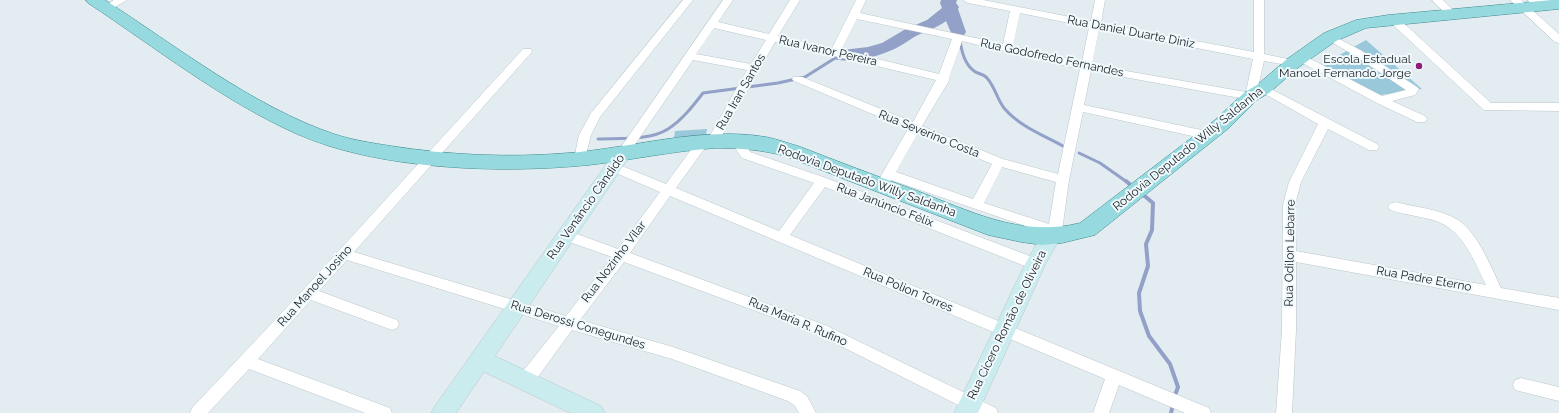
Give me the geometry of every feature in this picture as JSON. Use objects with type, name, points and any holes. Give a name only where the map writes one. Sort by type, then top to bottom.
[{"type":"main road","name":"Rodovia Deputado Willy Saldanha","points":[[100,4],[246,99],[303,128],[346,145],[470,162],[580,159],[618,160],[707,143],[765,144],[885,180],[996,229],[1026,236],[1052,234],[1066,235],[1087,229],[1222,124],[1257,92],[1297,60],[1330,37],[1362,24],[1393,19],[1452,14],[1524,3],[1557,4]]},
{"type":"street","points":[[100,4],[122,0]]},
{"type":"street","points":[[580,159],[585,135],[595,116],[688,0]]},
{"type":"street","name":"Rua Venâncio Cândido","points":[[443,413],[728,0]]},
{"type":"street","name":"Rua Iran Santos","points":[[707,143],[796,0]]},
{"type":"street","points":[[835,52],[861,0]]},
{"type":"street","name":"Rua Daniel Duarte Diniz","points":[[968,0],[1259,57],[1297,60],[1421,118]]},
{"type":"street","points":[[958,38],[953,58],[944,79],[885,180],[976,205],[1052,234],[1100,0]]},
{"type":"street","points":[[1259,0],[1259,57],[1257,92],[1373,147]]},
{"type":"street","points":[[1437,0],[1452,14]]},
{"type":"street","points":[[1524,3],[1559,40]]},
{"type":"street","points":[[1007,48],[1016,9]]},
{"type":"street","name":"Rua Godofredo Fernandes","points":[[854,15],[1087,67],[1257,92]]},
{"type":"street","points":[[1393,19],[1488,107],[1559,107]]},
{"type":"street","name":"Rua Ivanor Pereira","points":[[711,24],[835,52],[944,79]]},
{"type":"street","points":[[1330,37],[1358,53],[1413,90],[1381,100]]},
{"type":"street","name":"Rua Manoel Josino","points":[[198,413],[309,294],[527,51]]},
{"type":"street","points":[[690,56],[754,68]]},
{"type":"street","name":"Rua Severino Costa","points":[[798,79],[999,162],[1063,180]]},
{"type":"street","points":[[1079,108],[1206,135]]},
{"type":"street","name":"Rua Odilon Lebarre","points":[[1284,413],[1289,330],[1289,205],[1292,192],[1325,123]]},
{"type":"street","name":"Rua Nozinho Vilar","points":[[526,380],[621,255],[667,190],[707,143]]},
{"type":"street","name":"Rua Janúncio Félix","points":[[741,143],[742,150],[746,155],[822,181],[1035,264]]},
{"type":"street","name":"Rua Polion Torres","points":[[618,160],[667,190],[1203,413]]},
{"type":"street","points":[[976,205],[999,162]]},
{"type":"street","points":[[782,237],[822,181]]},
{"type":"street","points":[[1394,207],[1446,220],[1464,232],[1496,292]]},
{"type":"street","name":"Rua Cícero Romão de Oliveira","points":[[968,408],[1035,264],[1052,234]]},
{"type":"street","name":"Rua Maria R. Rufino","points":[[566,235],[820,329],[968,408],[990,413]]},
{"type":"street","name":"Rua Derossi Conegundes","points":[[345,254],[672,353],[794,396],[801,401],[807,410]]},
{"type":"street","name":"Rua Padre Eterno","points":[[1288,255],[1559,304]]},
{"type":"street","points":[[309,294],[392,324]]},
{"type":"street","points":[[480,359],[593,413]]},
{"type":"street","points":[[246,361],[384,413]]},
{"type":"street","points":[[1101,413],[1114,376]]},
{"type":"street","points":[[1521,385],[1559,394]]},
{"type":"shaded area","points":[[1366,40],[1422,89],[1374,96],[1320,66]]},
{"type":"shaded area","points":[[707,129],[706,135],[674,138],[675,131]]},
{"type":"waterway","points":[[949,0],[948,3],[950,8]]},
{"type":"waterway","points":[[840,55],[881,49],[910,33],[937,21],[950,8]]},
{"type":"waterway","points":[[950,8],[958,32]]},
{"type":"waterway","points":[[958,32],[964,58],[967,63],[974,71],[987,78],[1004,108],[1024,125],[1063,146]]},
{"type":"waterway","points":[[598,139],[634,138],[660,133],[668,129],[683,117],[703,93],[778,83],[805,77],[840,55]]},
{"type":"waterway","points":[[1079,153],[1100,163],[1127,182]]},
{"type":"waterway","points":[[1126,181],[1133,187]]},
{"type":"waterway","points":[[1141,193],[1153,203],[1152,230],[1146,244],[1148,266],[1139,293],[1140,311],[1149,336],[1170,364],[1178,387],[1174,398]]},
{"type":"waterway","points":[[1171,413],[1173,404]]},
{"type":"place","name":"Escola Estadual Manoel Fernando Jorge","points":[[1419,66]]}]
